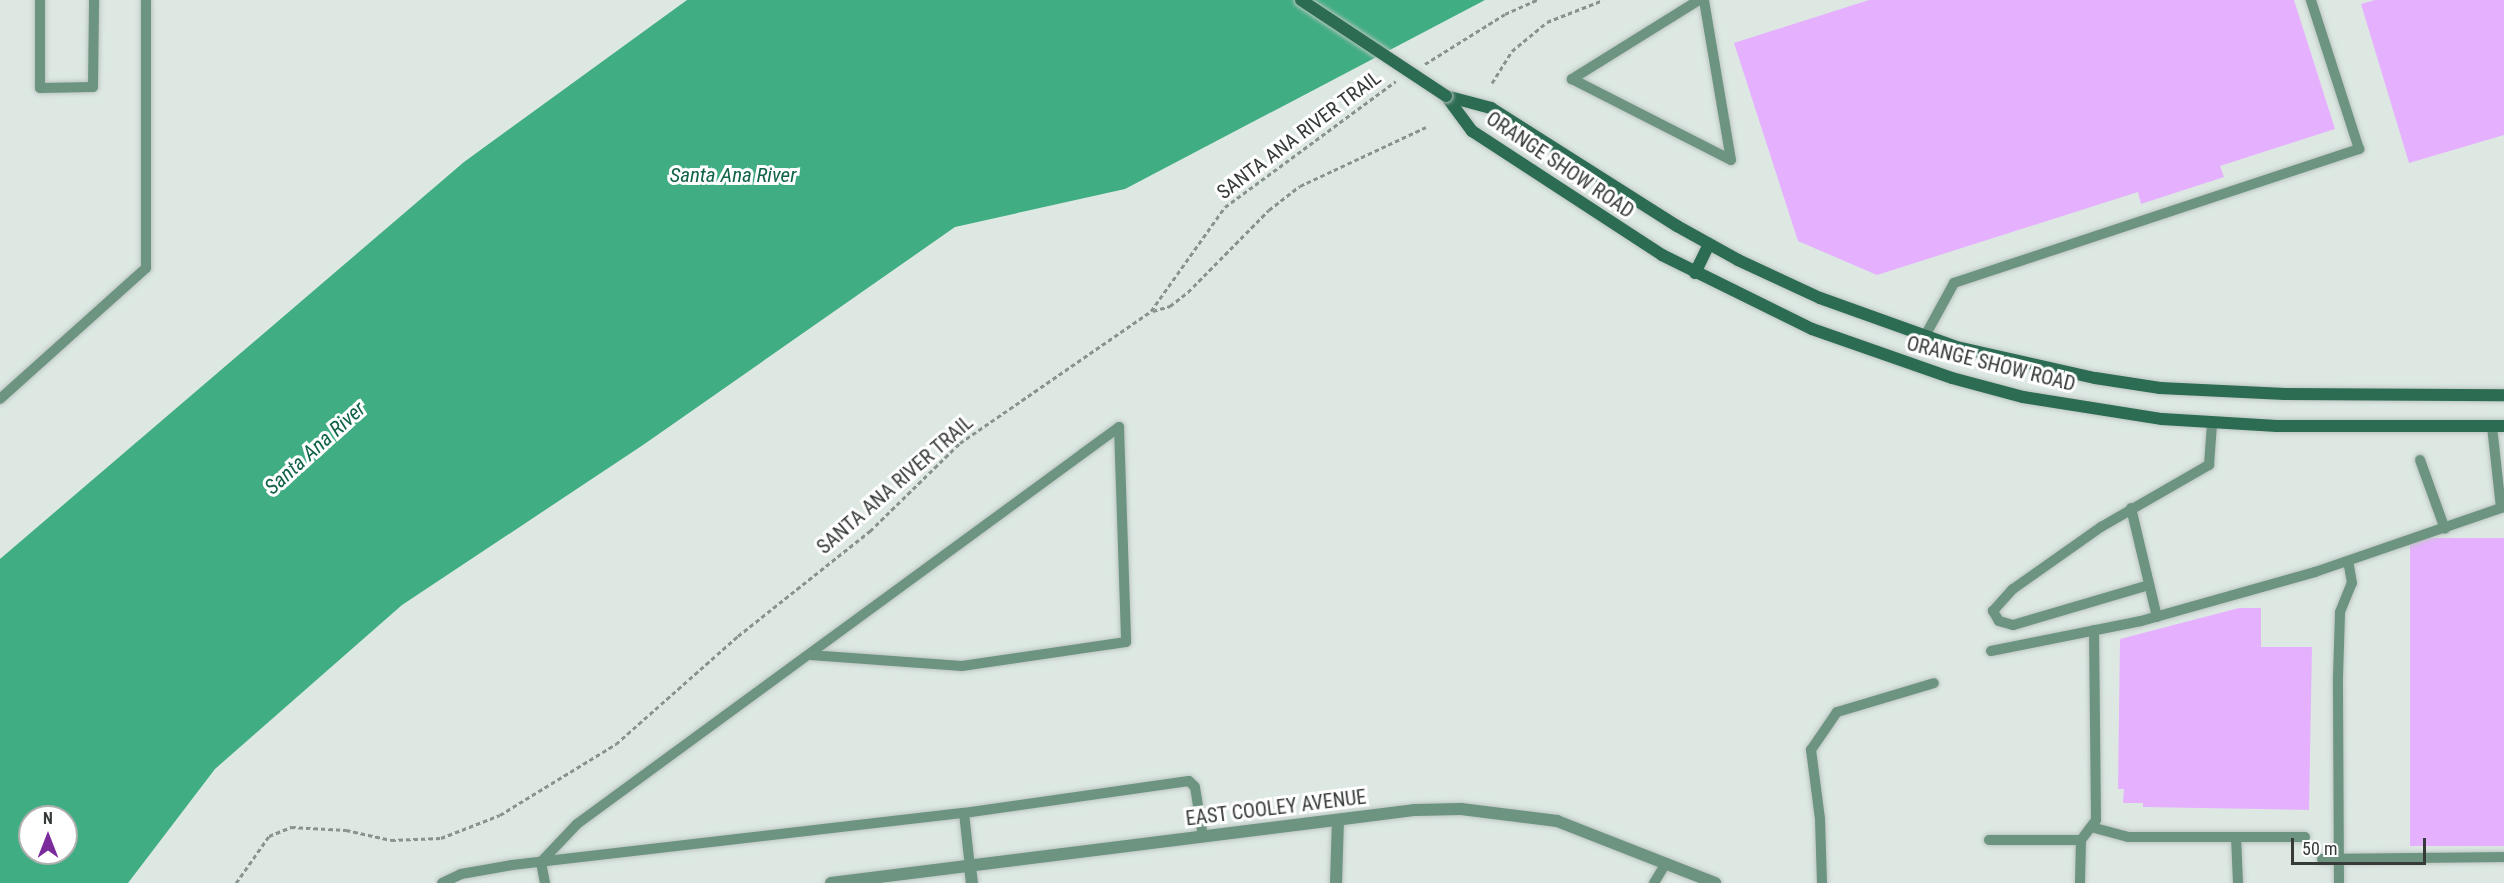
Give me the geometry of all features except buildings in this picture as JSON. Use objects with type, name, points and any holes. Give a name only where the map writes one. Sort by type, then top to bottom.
[{"type":"main road","points":[[1301,0],[1446,96]]},
{"type":"main road","name":"ORANGE SHOW ROAD","points":[[1446,96],[1491,108],[1709,244],[1820,298],[1925,336],[2030,365],[2160,388],[2285,394],[2504,395]]},
{"type":"main road","name":"ORANGE SHOW ROAD","points":[[1446,96],[1472,131],[1604,220],[1695,273],[1812,329],[1952,378],[2094,410],[2212,424],[2498,426]]},
{"type":"main road","points":[[1695,273],[1709,244]]},
{"type":"street","name":"EAST COOLEY AVENUE","points":[[831,883],[1415,810],[1461,808],[1515,813],[1598,834],[1715,883]]},
{"type":"street","points":[[1336,883],[1338,821]]},
{"type":"street","points":[[970,867],[972,883]]},
{"type":"lane","points":[[40,0],[40,88],[93,87],[94,0]]},
{"type":"lane","points":[[0,399],[146,268],[146,0]]},
{"type":"lane","points":[[1699,0],[1572,79],[1731,160],[1704,0]]},
{"type":"lane","points":[[1925,336],[1954,283],[2359,149],[2311,0]]},
{"type":"lane","points":[[2149,585],[2013,625],[1999,621],[1993,611],[2013,589],[2131,508],[2209,465],[2212,424]]},
{"type":"lane","points":[[1991,651],[2157,616],[2348,561],[2502,508],[2498,426]]},
{"type":"lane","points":[[541,862],[577,824],[1119,427],[1126,642],[962,666],[810,655]]},
{"type":"lane","points":[[2420,460],[2445,529]]},
{"type":"lane","points":[[2131,508],[2157,616]]},
{"type":"lane","points":[[2339,883],[2338,677],[2340,612],[2352,583],[2348,561]]},
{"type":"lane","points":[[2080,883],[2081,840],[2096,820],[2094,630]]},
{"type":"lane","points":[[1822,883],[1820,819],[1811,750],[1837,712],[1934,683]]},
{"type":"lane","points":[[438,883],[461,874],[541,862],[964,813],[1189,781],[1195,787],[1203,837]]},
{"type":"lane","points":[[964,813],[970,867]]},
{"type":"lane","points":[[2091,827],[2128,837],[2305,837]]},
{"type":"lane","points":[[2236,837],[2238,883]]},
{"type":"lane","points":[[1989,840],[2081,840]]},
{"type":"lane","points":[[2322,859],[2504,857]]},
{"type":"lane","points":[[541,862],[545,883]]},
{"type":"lane","points":[[1654,883],[1666,863]]},
{"type":"path","points":[[1421,66],[1506,14],[1537,0]]},
{"type":"path","points":[[1492,83],[1512,51],[1547,22],[1603,0]]},
{"type":"path","name":"SANTA ANA RIVER TRAIL","points":[[236,883],[269,836],[291,827],[346,830],[391,840],[441,838],[500,815],[616,744],[738,636],[870,531],[960,442],[1151,311],[1225,207],[1402,78]]},
{"type":"path","points":[[1151,311],[1170,306],[1188,292],[1269,210],[1300,186],[1426,127]]},
{"type":"water","name":"Santa Ana River","points":[[687,0],[1485,0],[1125,189],[955,227],[643,445],[402,605],[215,769],[128,883],[0,883],[0,559],[464,162]]}]
